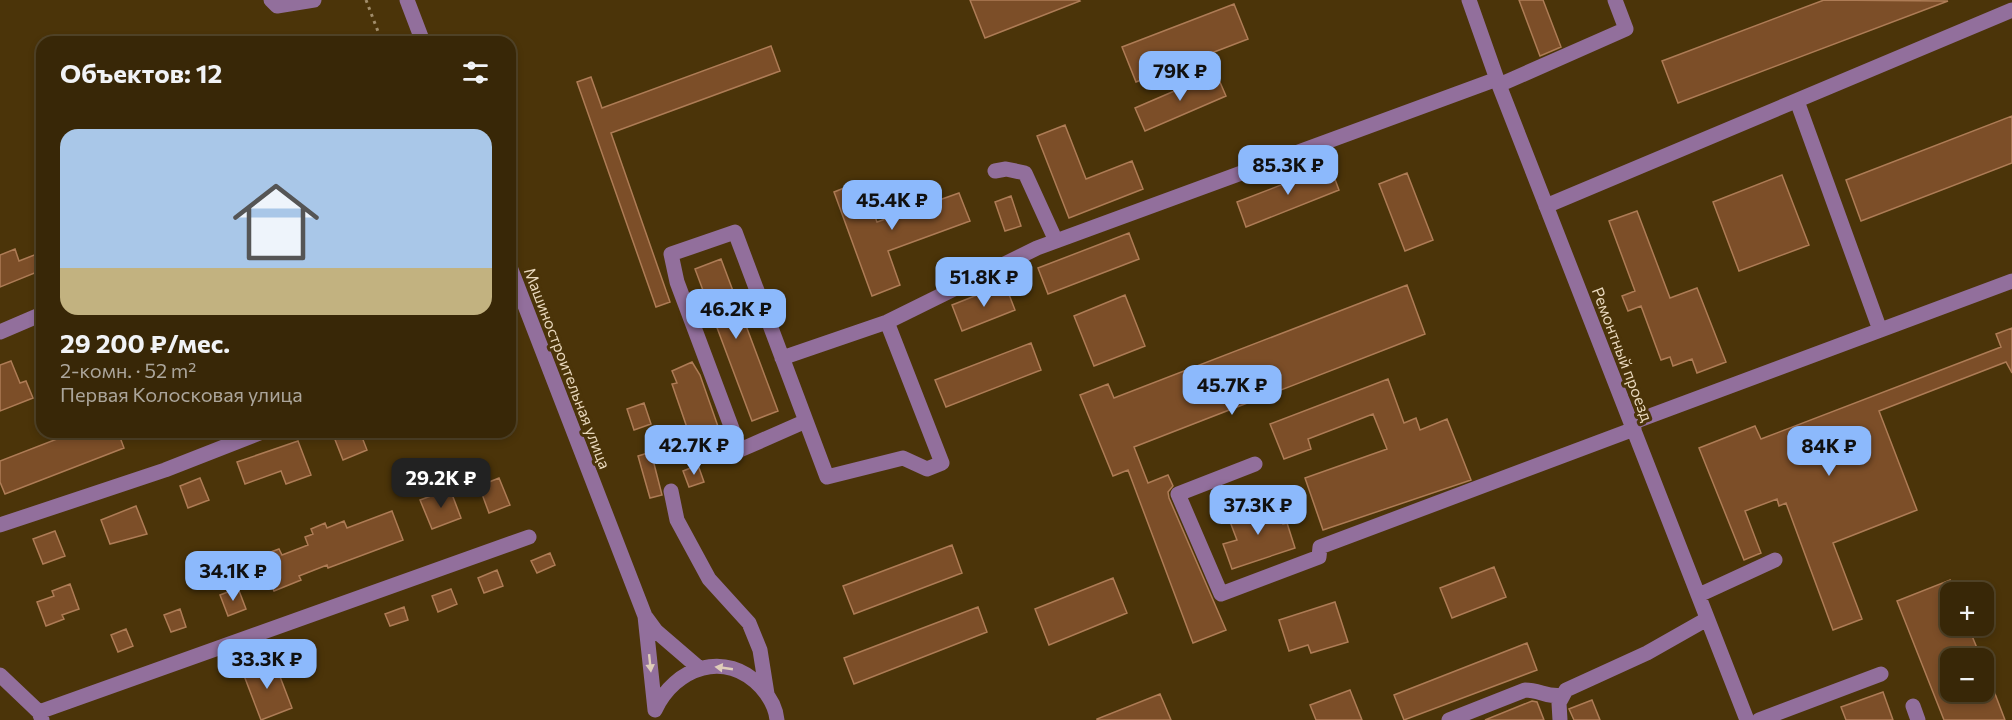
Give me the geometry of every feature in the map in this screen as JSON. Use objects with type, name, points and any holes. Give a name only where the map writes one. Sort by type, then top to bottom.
[{"type":"street","points":[[271,0],[277,6],[314,0]]},
{"type":"street","points":[[407,0],[421,36]]},
{"type":"street","name":"Ремонтный проезд","points":[[1469,0],[1498,82],[1747,720]]},
{"type":"street","points":[[782,358],[887,322],[1037,248],[1498,82],[1626,29],[1615,0]]},
{"type":"street","points":[[1546,206],[2012,10]]},
{"type":"street","points":[[1797,101],[1880,330]]},
{"type":"street","points":[[995,171],[1006,169],[1025,173],[1056,241]]},
{"type":"street","points":[[806,421],[740,450],[677,282],[671,254],[735,232],[806,421],[826,477],[903,459],[927,469],[942,463],[887,322]]},
{"type":"street","points":[[1255,464],[1178,495],[1221,594],[1319,556],[1320,547],[2012,280]]},
{"type":"street","name":"Машиностроительная улица","points":[[516,283],[645,616],[656,631],[699,668]]},
{"type":"street","points":[[0,332],[36,317]]},
{"type":"street","points":[[0,525],[165,470],[247,438]]},
{"type":"street","points":[[671,490],[677,520],[709,579],[749,623],[760,650],[767,694],[777,720]]},
{"type":"street","points":[[0,675],[41,716],[529,537]]},
{"type":"street","points":[[1698,595],[1775,560]]},
{"type":"street","name":"Машиностроительная улица","points":[[645,616],[654,715]]},
{"type":"street","points":[[1560,720],[1559,703],[1566,690],[1647,653],[1707,619]]},
{"type":"street","points":[[654,715],[670,685],[699,668],[718,666],[737,670],[754,680],[767,694]]},
{"type":"street","points":[[1759,720],[1881,674]]},
{"type":"street","points":[[1449,720],[1525,690],[1534,690],[1552,698],[1563,695]]},
{"type":"path","points":[[366,0],[380,36]]},
{"type":"building","points":[[970,0],[1079,0],[1080,1],[985,38]]},
{"type":"building","points":[[1519,0],[1543,0],[1561,47],[1540,56]]},
{"type":"building","points":[[1824,0],[1948,1],[1678,103],[1662,61]]},
{"type":"building","points":[[1234,4],[1248,39],[1136,82],[1122,47]]},
{"type":"building","points":[[771,46],[780,71],[611,133],[670,302],[656,307],[577,82],[591,77],[602,108]]},
{"type":"building","points":[[1216,73],[1226,96],[1145,131],[1135,108]]},
{"type":"building","points":[[2012,116],[2012,163],[1861,221],[1846,180]]},
{"type":"building","points":[[1065,125],[1086,179],[1132,161],[1143,189],[1069,218],[1037,136]]},
{"type":"building","points":[[1330,166],[1339,190],[1246,227],[1237,202]]},
{"type":"building","points":[[1407,173],[1433,240],[1405,251],[1379,184]]},
{"type":"building","points":[[1782,175],[1809,245],[1739,271],[1713,202]]},
{"type":"building","points":[[862,181],[877,222],[959,193],[970,221],[888,251],[900,285],[872,296],[834,192]]},
{"type":"building","points":[[1011,196],[1021,226],[1005,231],[995,202]]},
{"type":"building","points":[[1637,211],[1670,298],[1697,288],[1726,362],[1697,373],[1692,359],[1673,366],[1670,357],[1661,360],[1641,306],[1628,311],[1622,296],[1635,291],[1609,221]]},
{"type":"building","points":[[1129,233],[1139,259],[1048,294],[1038,268]]},
{"type":"building","points":[[15,249],[19,261],[36,254],[36,272],[0,287],[0,255]]},
{"type":"building","points":[[721,259],[778,411],[752,421],[695,269]]},
{"type":"building","points":[[1005,284],[1015,310],[962,331],[952,305]]},
{"type":"building","points":[[1407,285],[1425,334],[1134,447],[1148,483],[1168,475],[1173,486],[1168,492],[1169,498],[1226,630],[1193,643],[1128,470],[1113,476],[1080,395],[1108,384],[1114,398]]},
{"type":"building","points":[[1125,295],[1145,346],[1094,366],[1074,316]]},
{"type":"building","points":[[2012,328],[2012,373],[2006,362],[1879,411],[1917,510],[1833,543],[1862,619],[1833,630],[1786,503],[1779,506],[1777,499],[1745,511],[1761,553],[1744,560],[1699,448],[1755,426],[1761,439],[2001,347],[1996,334]]},
{"type":"building","points":[[1031,343],[1041,370],[946,407],[935,380]]},
{"type":"building","points":[[11,361],[20,383],[26,381],[33,398],[0,411],[0,365]]},
{"type":"building","points":[[692,362],[700,375],[721,435],[693,445],[672,384],[677,383],[672,371]]},
{"type":"building","points":[[1388,379],[1404,423],[1416,418],[1420,430],[1447,419],[1471,480],[1323,530],[1305,478],[1387,449],[1373,414],[1308,439],[1311,449],[1284,459],[1270,424]]},
{"type":"building","points":[[644,403],[651,424],[634,430],[627,409]]},
{"type":"building","points":[[59,438],[120,438],[124,448],[5,494],[0,482],[0,461]]},
{"type":"building","points":[[334,438],[362,438],[367,450],[343,460]]},
{"type":"building","points":[[298,441],[311,475],[286,484],[281,471],[245,484],[237,462]]},
{"type":"building","points":[[651,452],[662,495],[650,498],[638,456]]},
{"type":"building","points":[[698,465],[704,482],[689,487],[683,471]]},
{"type":"building","points":[[200,478],[209,500],[188,508],[180,486]]},
{"type":"building","points":[[499,478],[510,505],[489,513],[479,486]]},
{"type":"building","points":[[450,489],[461,518],[432,529],[420,500]]},
{"type":"building","points":[[1274,501],[1283,524],[1287,523],[1295,548],[1232,569],[1223,544],[1237,540],[1229,519]]},
{"type":"building","points":[[136,506],[147,534],[110,544],[101,520]]},
{"type":"building","points":[[392,511],[403,540],[328,568],[327,565],[299,576],[301,580],[274,591],[260,556],[279,549],[282,555],[308,545],[305,537],[313,534],[311,529],[325,523],[327,528],[344,521],[347,528]]},
{"type":"building","points":[[55,531],[65,556],[43,564],[33,539]]},
{"type":"building","points":[[952,545],[962,573],[854,614],[843,586]]},
{"type":"building","points":[[550,553],[555,565],[537,573],[531,561]]},
{"type":"building","points":[[1494,567],[1506,597],[1452,618],[1440,588]]},
{"type":"building","points":[[497,570],[503,586],[484,593],[478,578]]},
{"type":"building","points":[[1113,578],[1127,613],[1049,645],[1035,609]]},
{"type":"building","points":[[70,584],[79,609],[62,615],[64,619],[46,626],[37,602],[54,596],[52,591]]},
{"type":"building","points":[[1940,584],[1940,636],[1972,636],[1977,648],[1940,648],[1940,702],[1994,702],[1994,691],[2005,720],[1944,720],[1897,601]]},
{"type":"building","points":[[238,588],[246,609],[228,616],[220,595]]},
{"type":"building","points":[[451,589],[457,604],[438,612],[432,596]]},
{"type":"building","points":[[1335,602],[1348,642],[1311,653],[1308,645],[1289,651],[1279,620]]},
{"type":"building","points":[[404,607],[408,620],[390,626],[385,614]]},
{"type":"building","points":[[978,607],[987,632],[854,684],[844,658]]},
{"type":"building","points":[[180,609],[186,627],[171,632],[164,615]]},
{"type":"building","points":[[126,629],[133,646],[118,652],[111,635]]},
{"type":"building","points":[[1527,643],[1537,670],[1404,720],[1394,695]]},
{"type":"building","points":[[274,661],[292,708],[261,720],[243,673]]},
{"type":"building","points":[[1350,690],[1362,720],[1316,720],[1310,705]]},
{"type":"building","points":[[1883,692],[1893,720],[1846,720],[1841,707]]},
{"type":"building","points":[[1160,694],[1171,720],[1097,720],[1097,719]]},
{"type":"building","points":[[1592,700],[1600,720],[1574,720],[1569,709]]},
{"type":"building","points":[[1532,701],[1537,702],[1544,720],[1485,720]]}]
